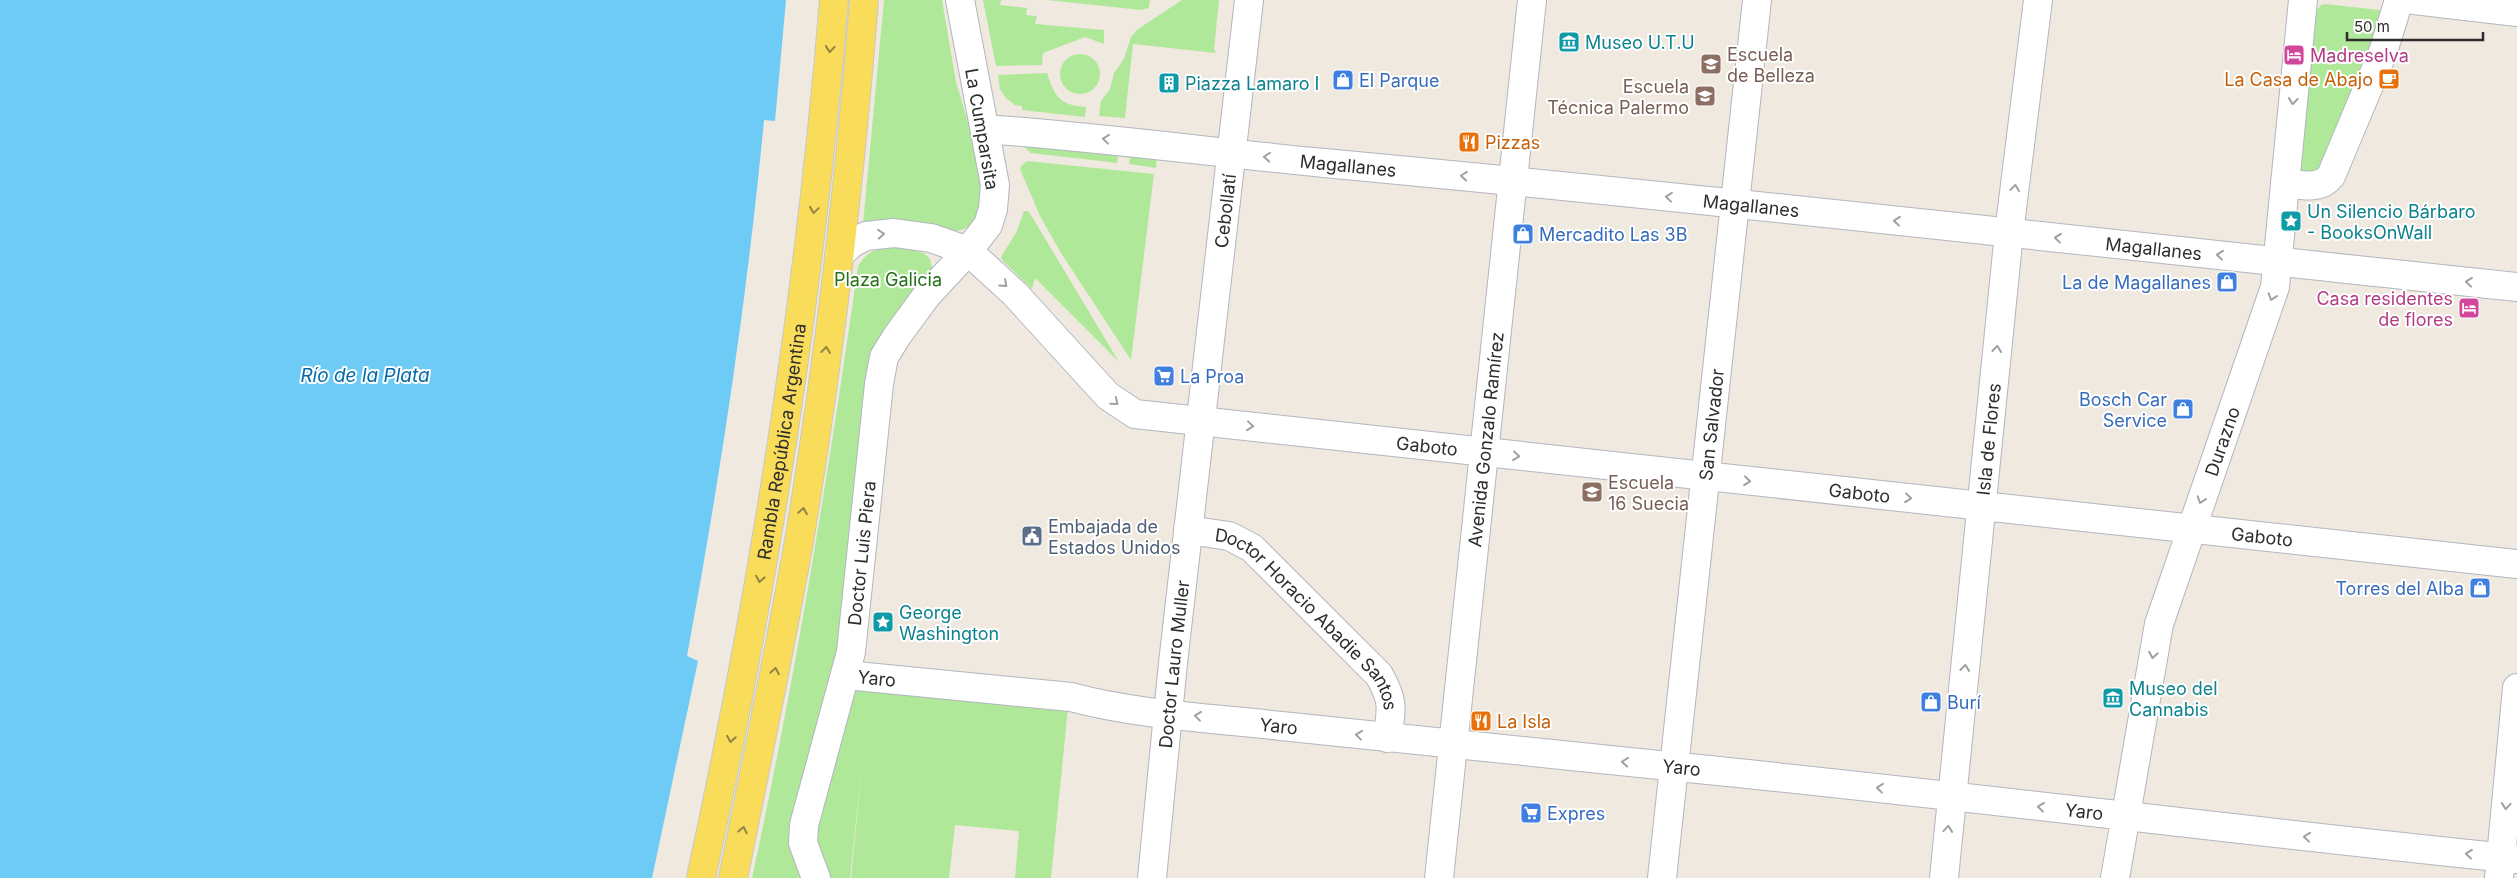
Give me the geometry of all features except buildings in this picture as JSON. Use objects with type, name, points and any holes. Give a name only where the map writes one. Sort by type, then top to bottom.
[{"type":"main road","name":"Rambla República Argentina","points":[[701,878],[727,758],[770,528],[817,186],[834,0]]},
{"type":"main road","name":"Rambla República Argentina","points":[[733,878],[774,678],[799,539],[838,255],[864,0]]},
{"type":"street","name":"La Cumparsita","points":[[960,0],[995,185],[994,210],[988,225],[968,251]]},
{"type":"street","name":"Cebollatí","points":[[1201,422],[1249,0]]},
{"type":"street","name":"Avenida Gonzalo Ramírez","points":[[1439,878],[1532,0]]},
{"type":"street","name":"San Salvador","points":[[1662,878],[1757,0]]},
{"type":"street","name":"Isla de Flores","points":[[1944,878],[2010,233],[2038,0]]},
{"type":"street","name":"Durazno","points":[[2114,878],[2158,624],[2275,287],[2303,0]]},
{"type":"street","points":[[2285,183],[2315,185],[2326,182],[2331,176],[2383,52],[2399,0]]},
{"type":"street","points":[[2414,0],[2517,12]]},
{"type":"street","name":"Magallanes","points":[[985,129],[1092,137],[1230,154],[1512,180],[2517,287]]},
{"type":"street","points":[[838,255],[866,236],[894,233],[931,238],[968,251],[1015,294],[1120,406],[1135,414],[1201,422]]},
{"type":"street","name":"Doctor Luis Piera","points":[[816,878],[803,843],[804,825],[846,676],[854,634],[879,384],[884,357],[928,295],[968,251]]},
{"type":"street","name":"Gaboto","points":[[1201,422],[2517,564]]},
{"type":"street","name":"Doctor Lauro Muller","points":[[1152,878],[1168,713],[1201,422]]},
{"type":"street","name":"Doctor Horacio Abadie Santos","points":[[1188,530],[1229,536],[1252,548],[1379,675],[1390,695],[1391,715],[1387,738]]},
{"type":"street","name":"Yaro","points":[[846,676],[1071,697],[1094,703],[1168,713],[1452,746],[1951,795],[2506,865]]},
{"type":"street","points":[[2506,865],[2517,688]]},
{"type":"green space","points":[[884,0],[942,0],[956,82],[985,179],[986,209],[973,223],[961,230],[956,231],[912,223],[863,224]]},
{"type":"green space","points":[[983,0],[1001,0],[1000,5],[1027,8],[1026,15],[1037,16],[1035,24],[1104,30],[1104,44],[1085,37],[1043,53],[1042,65],[996,66]]},
{"type":"green space","points":[[1047,0],[1150,0],[1149,8],[1141,10]]},
{"type":"green space","points":[[1182,0],[1219,0],[1214,49],[1216,53],[1133,44],[1125,118],[1099,116],[1101,101],[1110,89],[1114,73],[1124,59],[1131,37],[1138,29]]},
{"type":"green space","points":[[2321,5],[2379,10],[2385,14],[2320,176],[2299,171],[2316,11]]},
{"type":"green space","points":[[1084,54],[1091,57],[1097,63],[1100,74],[1099,82],[1091,91],[1084,94],[1076,94],[1069,91],[1061,82],[1060,70],[1063,63],[1072,55]]},
{"type":"green space","points":[[1047,73],[1059,98],[1070,104],[1086,107],[1085,117],[1022,110],[1022,106],[1015,105],[1006,98],[1000,89],[998,75]]},
{"type":"green space","points":[[1023,146],[1157,155],[1156,168],[1129,164],[1130,158],[1118,156],[1117,163],[1031,153]]},
{"type":"green space","points":[[1027,161],[1154,174],[1131,360],[1061,253],[1040,216],[1020,169]]},
{"type":"green space","points":[[1024,211],[1028,211],[1031,215],[1119,362],[1035,278],[1032,289],[1003,261],[1001,257],[1017,231]]},
{"type":"green space","name":"Plaza Galicia","points":[[898,247],[924,253],[930,259],[931,275],[891,328],[804,878],[752,878],[783,726],[811,573],[858,266],[866,256],[875,250]]},
{"type":"green space","points":[[852,686],[1068,708],[1051,878],[1015,878],[1019,831],[955,825],[949,878],[851,878],[864,745],[850,878],[821,878],[810,847]]},
{"type":"water","name":"Río de la Plata","points":[[0,0],[786,0],[775,121],[764,120],[732,389],[687,656],[698,661],[652,878],[0,878]]},
{"type":"place","name":"Museo U.T.U","points":[[1569,42]]},
{"type":"place","name":"Madreselva","points":[[2294,55]]},
{"type":"place","name":"Escuela de Belleza","points":[[1711,64]]},
{"type":"place","name":"La Casa de Abajo","points":[[2389,79]]},
{"type":"place","name":"El Parque","points":[[1343,80]]},
{"type":"place","name":"Piazza Lamaro I","points":[[1169,83]]},
{"type":"place","name":"Escuela Técnica Palermo","points":[[1705,96]]},
{"type":"place","name":"Pizzas","points":[[1469,142]]},
{"type":"place","name":"Un Silencio Bárbaro - BooksOnWall","points":[[2291,221]]},
{"type":"place","name":"Mercadito Las 3B","points":[[1523,234]]},
{"type":"place","name":"La de Magallanes","points":[[2227,282]]},
{"type":"place","name":"Casa residentes de flores","points":[[2469,308]]},
{"type":"place","name":"La Proa","points":[[1164,376]]},
{"type":"place","name":"Bosch Car Service","points":[[2183,409]]},
{"type":"place","name":"Escuela 16 Suecia","points":[[1592,492]]},
{"type":"place","name":"Embajada de Estados Unidos","points":[[1032,536]]},
{"type":"place","name":"Torres del Alba","points":[[2480,588]]},
{"type":"place","name":"George Washington","points":[[883,622]]},
{"type":"place","name":"Museo del Cannabis","points":[[2113,698]]},
{"type":"place","name":"Burí","points":[[1931,702]]},
{"type":"place","name":"La Isla","points":[[1481,721]]},
{"type":"place","name":"Expres","points":[[1531,813]]}]
